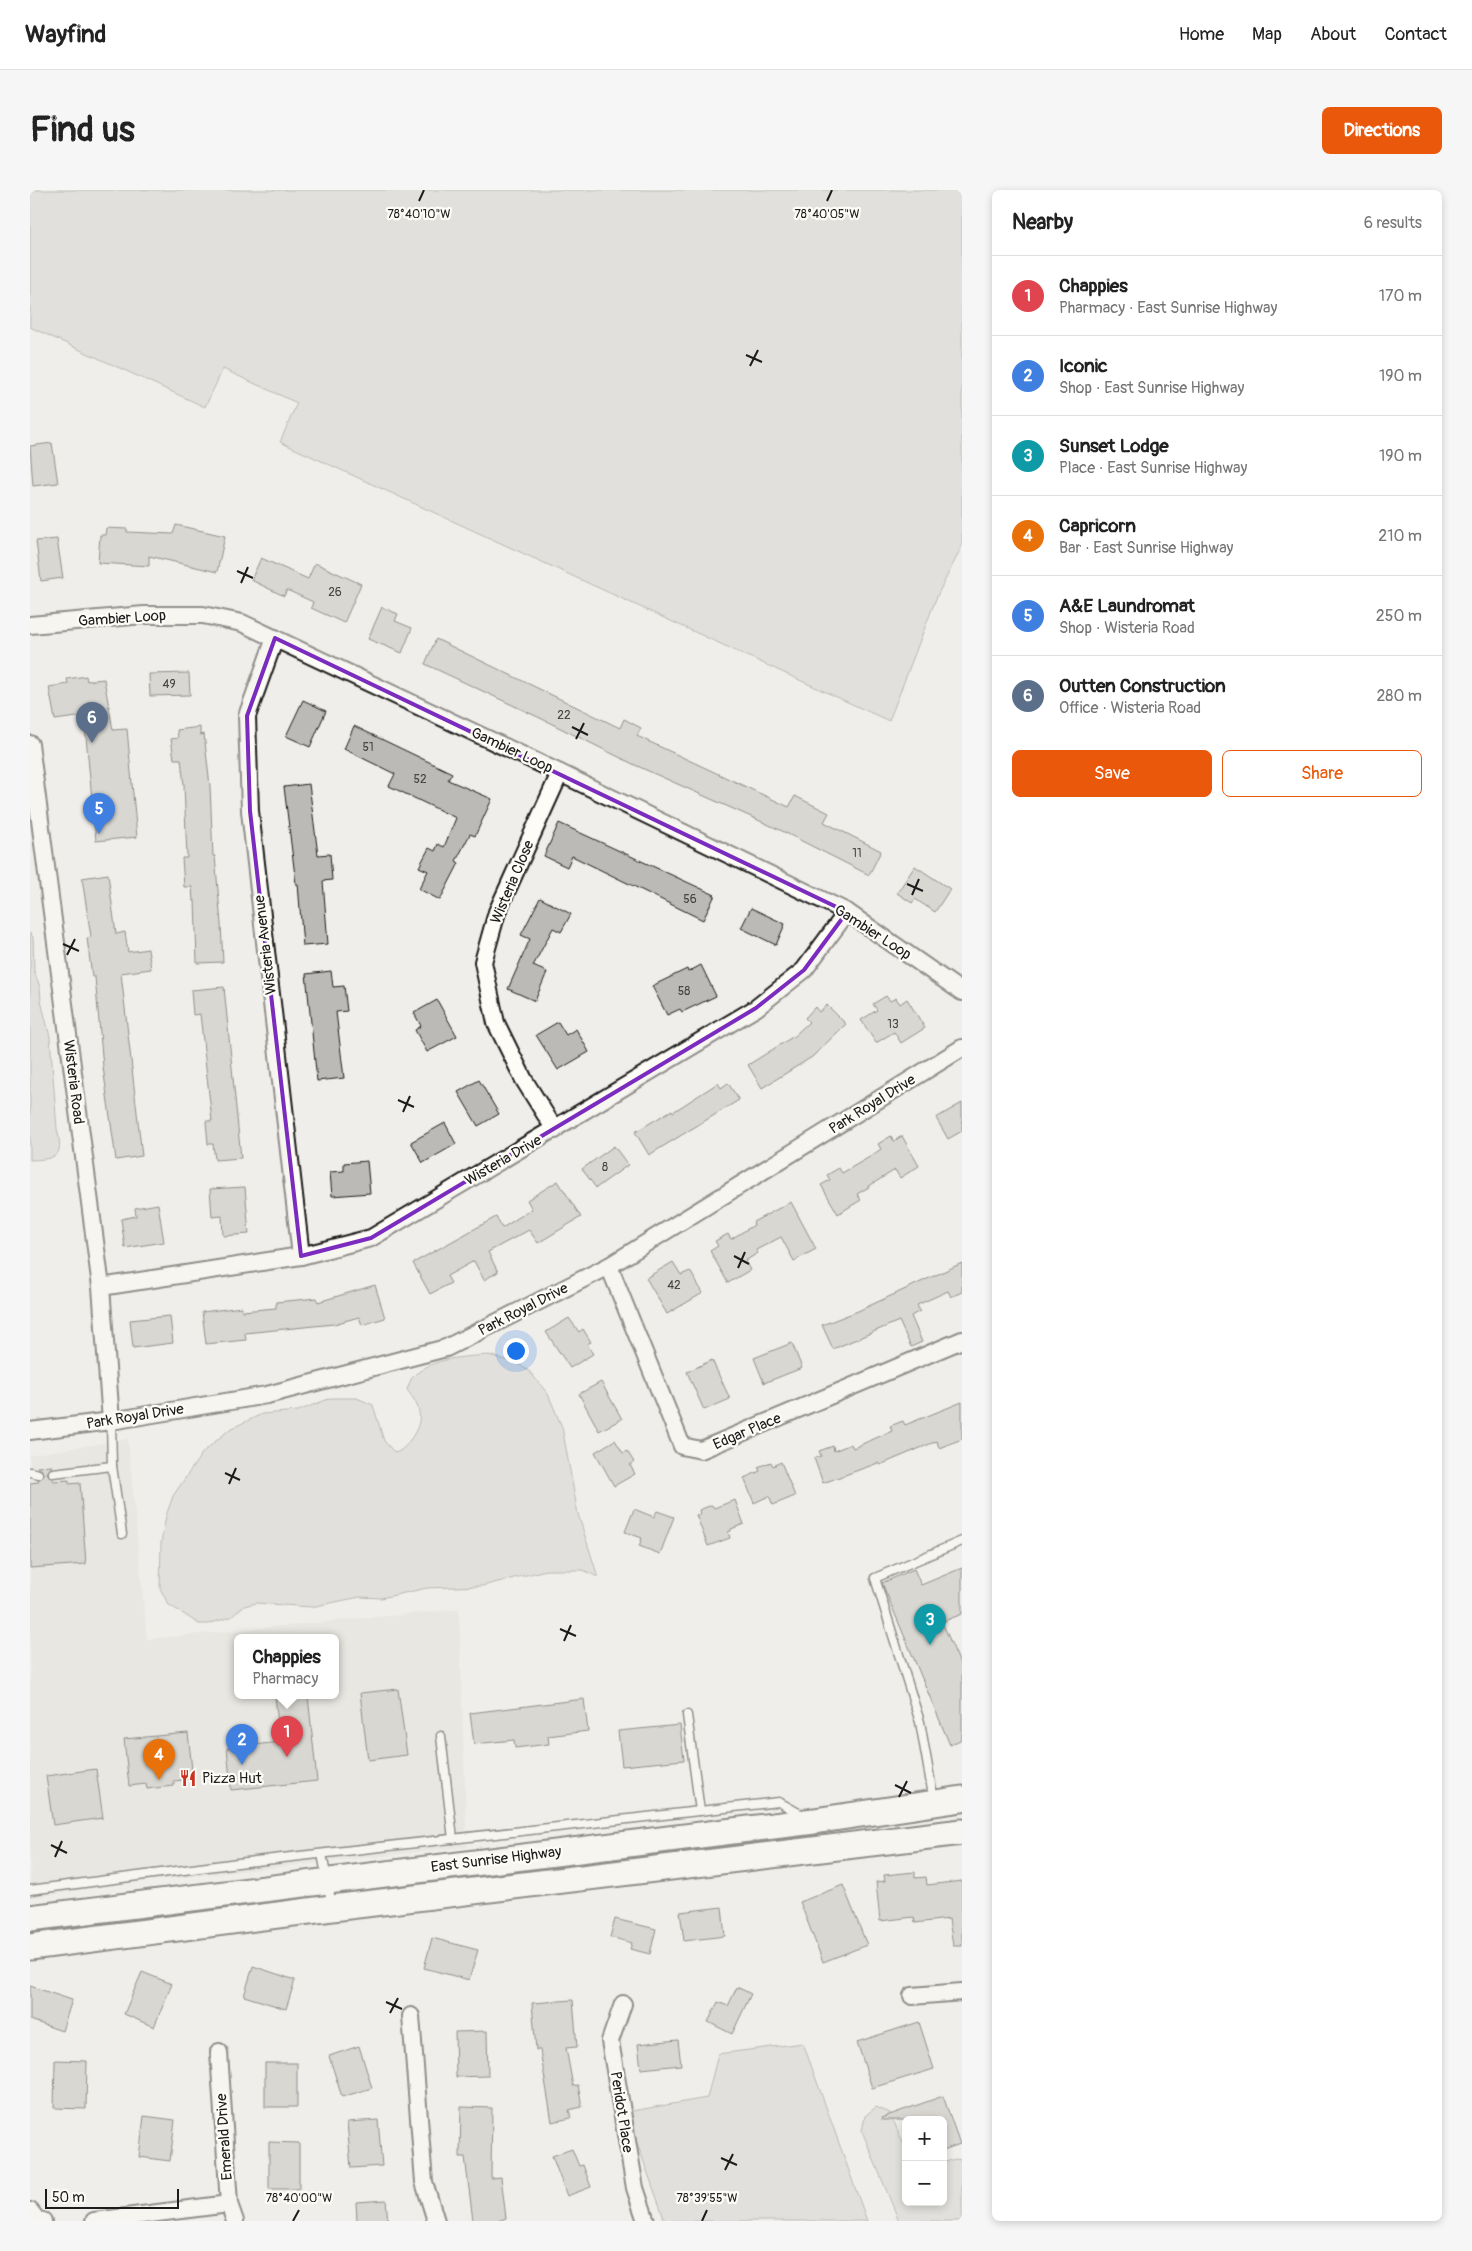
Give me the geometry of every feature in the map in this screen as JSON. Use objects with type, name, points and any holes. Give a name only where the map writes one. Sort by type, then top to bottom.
[{"type":"main road","name":"East Sunrise Highway","points":[[30,1947],[332,1908],[623,1874],[815,1835],[934,1802],[962,1799]]},
{"type":"main road","name":"East Sunrise Highway","points":[[30,1918],[328,1880],[815,1835],[962,1832]]},
{"type":"street","name":"Gambier Loop","points":[[30,625],[144,615],[203,615],[242,623],[560,773],[847,912],[962,992]]},
{"type":"street","name":"Wisteria Avenue","points":[[275,638],[247,716],[250,811],[301,1256]]},
{"type":"street","name":"Wisteria Road","points":[[30,744],[101,1287],[111,1421]]},
{"type":"street","name":"Wisteria Close","points":[[555,1130],[524,1080],[496,1023],[483,962],[497,912],[560,773]]},
{"type":"street","name":"Wisteria Drive","points":[[101,1287],[301,1256],[371,1238],[555,1130],[756,1008],[804,970],[847,912]]},
{"type":"street","name":"Park Royal Drive","points":[[30,1431],[111,1421],[267,1395],[446,1348],[609,1266],[962,1048]]},
{"type":"street","name":"Edgar Place","points":[[609,1266],[682,1446],[701,1450],[962,1340]]},
{"type":"street","points":[[912,1996],[962,1992]]},
{"type":"street","name":"Peridot Place","points":[[623,2004],[610,2041],[635,2188],[646,2221]]},
{"type":"street","points":[[411,2016],[424,2182],[436,2221]]},
{"type":"street","name":"Emerald Drive","points":[[219,2052],[229,2204],[235,2221]]},
{"type":"street","points":[[94,2221],[229,2204]]},
{"type":"street","points":[[30,2211],[37,2220],[43,2221]]},
{"type":"lane","points":[[111,1421],[112,1466],[122,1534]]},
{"type":"lane","points":[[53,1473],[112,1466]]},
{"type":"lane","points":[[934,1802],[920,1722],[875,1578],[962,1542]]},
{"type":"lane","points":[[688,1715],[700,1811]]},
{"type":"lane","points":[[441,1736],[452,1839]]},
{"type":"lane","points":[[30,1890],[322,1854],[779,1802],[815,1835]]},
{"type":"lane","points":[[322,1854],[332,1908]]},
{"type":"highlighted area","points":[[275,638],[847,912],[804,970],[756,1008],[371,1238],[301,1256],[250,811],[247,716]]},
{"type":"shaded area","points":[[30,190],[962,190],[962,546],[937,596],[889,721],[280,442],[297,403],[223,369],[205,407],[30,327]]},
{"type":"shaded area","points":[[30,933],[33,937],[34,971],[40,987],[41,1001],[50,1037],[60,1146],[59,1151],[52,1157],[30,1160]]},
{"type":"shaded area","points":[[489,1355],[518,1364],[529,1371],[548,1394],[562,1427],[578,1514],[598,1577],[583,1570],[546,1570],[482,1586],[427,1588],[381,1598],[360,1597],[311,1607],[257,1603],[244,1606],[231,1617],[208,1624],[199,1624],[168,1604],[160,1588],[161,1543],[166,1516],[173,1496],[203,1452],[230,1429],[262,1414],[298,1411],[331,1398],[357,1398],[373,1405],[384,1441],[395,1453],[407,1445],[418,1427],[418,1409],[407,1390],[413,1377],[430,1365],[449,1359]]},
{"type":"shaded area","points":[[128,1439],[147,1639],[459,1609],[467,1847],[130,1883],[30,1898],[30,1455]]},
{"type":"shaded area","points":[[803,2043],[867,2221],[665,2221],[626,2112],[707,2098],[718,2054]]},
{"type":"shaded area","points":[[876,2107],[890,2113],[902,2140],[902,2206],[947,2206],[947,2162],[955,2159],[962,2160],[962,2221],[899,2221],[862,2131],[865,2116]]},
{"type":"building","points":[[52,443],[58,483],[33,486],[30,446]]},
{"type":"building","points":[[176,525],[225,536],[217,572],[149,556],[149,566],[98,563],[100,535],[105,535],[106,528],[127,529],[127,532],[173,534]]},
{"type":"building","points":[[57,539],[63,578],[41,581],[36,541]]},
{"type":"building","points":[[261,558],[308,579],[315,563],[361,584],[344,623],[311,608],[313,602],[287,590],[284,596],[251,580]]},
{"type":"building","points":[[382,607],[398,614],[395,621],[412,628],[402,653],[368,639]]},
{"type":"building","points":[[436,639],[620,728],[624,719],[641,728],[637,736],[789,807],[795,796],[829,813],[824,822],[881,851],[869,875],[778,829],[635,765],[425,664]]},
{"type":"building","points":[[189,673],[190,695],[150,696],[149,674]]},
{"type":"building","points":[[86,676],[87,681],[104,679],[113,730],[127,729],[137,837],[96,841],[84,716],[55,720],[49,687],[68,684],[67,679]]},
{"type":"building","points":[[303,700],[326,711],[310,747],[286,736]]},
{"type":"building","points":[[354,726],[452,773],[448,780],[492,799],[475,836],[470,834],[456,861],[459,863],[440,900],[419,889],[428,871],[419,867],[429,848],[435,851],[438,844],[444,847],[456,818],[389,786],[395,774],[344,749]]},
{"type":"building","points":[[200,727],[200,735],[204,734],[210,786],[213,856],[215,856],[223,962],[197,963],[195,900],[193,901],[192,887],[184,887],[182,858],[187,858],[184,785],[181,759],[174,759],[171,739],[178,738],[177,730]]},
{"type":"building","points":[[309,784],[318,855],[330,854],[332,880],[323,881],[328,944],[303,946],[298,884],[296,884],[284,787]]},
{"type":"building","points":[[559,823],[715,895],[703,920],[572,856],[567,867],[544,856]]},
{"type":"building","points":[[915,866],[950,889],[935,912],[915,899],[912,903],[897,893]]},
{"type":"building","points":[[108,874],[116,934],[125,932],[128,952],[148,949],[151,969],[121,973],[142,1156],[116,1160],[103,1067],[95,977],[92,977],[87,938],[91,937],[82,878]]},
{"type":"building","points":[[540,898],[571,914],[561,932],[553,928],[533,966],[547,972],[535,1001],[508,989],[530,939],[521,935]]},
{"type":"building","points":[[751,908],[785,924],[776,945],[741,928]]},
{"type":"building","points":[[701,965],[716,996],[682,1012],[680,1009],[667,1015],[652,986],[687,969],[688,972]]},
{"type":"building","points":[[331,971],[333,987],[344,986],[347,1011],[336,1012],[344,1078],[317,1081],[306,974]]},
{"type":"building","points":[[224,987],[241,1158],[215,1160],[213,1144],[208,1144],[206,1121],[212,1121],[200,1014],[193,1015],[191,990]]},
{"type":"building","points":[[886,996],[890,1001],[896,998],[900,1004],[907,999],[925,1028],[901,1043],[894,1032],[876,1043],[861,1020],[877,1010],[873,1004]]},
{"type":"building","points":[[437,1000],[457,1036],[427,1052],[415,1030],[421,1026],[414,1013]]},
{"type":"building","points":[[827,1005],[846,1024],[812,1057],[762,1088],[748,1065],[794,1036],[809,1022],[805,1018],[815,1007],[819,1012]]},
{"type":"building","points":[[558,1022],[566,1035],[576,1029],[589,1052],[558,1070],[536,1035]]},
{"type":"building","points":[[479,1080],[499,1114],[478,1126],[458,1092]]},
{"type":"building","points":[[718,1083],[721,1088],[728,1083],[739,1100],[649,1155],[635,1132],[672,1110],[673,1112]]},
{"type":"building","points":[[962,1103],[962,1131],[948,1139],[936,1118]]},
{"type":"building","points":[[445,1123],[456,1144],[423,1163],[411,1142]]},
{"type":"building","points":[[891,1136],[894,1141],[902,1136],[919,1166],[900,1178],[895,1170],[857,1194],[861,1200],[838,1214],[821,1185],[830,1180],[827,1175],[839,1168],[842,1173],[868,1158],[881,1149],[878,1144]]},
{"type":"building","points":[[614,1146],[628,1165],[596,1188],[582,1169]]},
{"type":"building","points":[[367,1161],[370,1193],[332,1196],[330,1172],[344,1171],[344,1163]]},
{"type":"building","points":[[558,1181],[581,1217],[538,1243],[529,1230],[488,1252],[498,1272],[484,1280],[474,1261],[447,1276],[451,1283],[430,1294],[413,1263],[496,1217],[502,1228],[532,1209],[527,1200]]},
{"type":"building","points":[[245,1187],[249,1234],[223,1236],[222,1216],[212,1217],[210,1189]]},
{"type":"building","points":[[791,1202],[816,1249],[794,1261],[781,1237],[756,1250],[758,1253],[745,1261],[750,1270],[728,1283],[710,1251],[718,1246],[715,1241],[728,1234],[731,1239],[754,1225],[753,1222]]},
{"type":"building","points":[[158,1204],[164,1242],[125,1248],[121,1219],[136,1216],[135,1208]]},
{"type":"building","points":[[673,1262],[681,1275],[690,1271],[703,1293],[667,1314],[646,1278]]},
{"type":"building","points":[[962,1263],[962,1292],[951,1297],[948,1291],[917,1305],[920,1311],[911,1316],[922,1342],[911,1347],[899,1321],[833,1349],[822,1325],[858,1311]]},
{"type":"building","points":[[375,1285],[385,1318],[362,1325],[359,1317],[334,1324],[245,1333],[246,1340],[206,1344],[202,1312],[242,1307],[242,1311],[276,1308],[276,1302],[317,1298],[318,1302]]},
{"type":"building","points":[[170,1316],[173,1343],[133,1348],[130,1320]]},
{"type":"building","points":[[569,1318],[579,1332],[583,1329],[591,1342],[587,1344],[593,1354],[570,1368],[546,1332]]},
{"type":"building","points":[[792,1343],[802,1368],[764,1383],[754,1358]]},
{"type":"building","points":[[712,1360],[730,1399],[704,1410],[687,1372]]},
{"type":"building","points":[[601,1382],[622,1419],[599,1431],[579,1394]]},
{"type":"building","points":[[962,1402],[962,1439],[939,1448],[937,1441],[880,1465],[878,1463],[823,1483],[814,1458],[821,1456],[819,1451],[833,1446],[834,1451],[851,1444],[853,1448],[892,1431],[890,1426],[903,1421],[905,1425]]},
{"type":"building","points":[[615,1440],[623,1453],[627,1451],[634,1462],[630,1465],[635,1474],[614,1486],[595,1452]]},
{"type":"building","points":[[771,1462],[773,1466],[781,1462],[795,1496],[773,1505],[769,1496],[754,1503],[744,1478],[760,1471],[758,1467]]},
{"type":"building","points":[[52,1466],[47,1473],[54,1481],[69,1480],[69,1484],[80,1483],[86,1564],[30,1568],[30,1483],[38,1482],[43,1476],[42,1470],[37,1467]]},
{"type":"building","points":[[735,1500],[744,1524],[728,1532],[730,1538],[708,1546],[696,1515],[700,1514],[699,1510],[712,1505],[714,1508]]},
{"type":"building","points":[[634,1509],[654,1517],[657,1511],[674,1517],[660,1554],[639,1546],[642,1538],[625,1532]]},
{"type":"building","points":[[962,1568],[962,1614],[942,1622],[962,1668],[962,1739],[950,1745],[882,1583],[914,1569],[921,1585]]},
{"type":"building","points":[[398,1689],[407,1755],[368,1760],[360,1693]]},
{"type":"building","points":[[275,1699],[308,1699],[317,1781],[231,1790],[227,1748],[280,1742]]},
{"type":"building","points":[[584,1699],[588,1731],[548,1736],[549,1744],[515,1748],[514,1740],[474,1744],[470,1713]]},
{"type":"building","points":[[680,1725],[684,1760],[622,1766],[618,1731]]},
{"type":"building","points":[[188,1733],[193,1779],[174,1781],[174,1786],[147,1789],[146,1784],[129,1786],[124,1739]]},
{"type":"building","points":[[96,1769],[103,1818],[53,1825],[46,1776]]},
{"type":"building","points":[[915,1872],[915,1878],[926,1877],[927,1885],[962,1881],[962,1946],[953,1946],[949,1919],[915,1923],[914,1917],[880,1921],[876,1882],[885,1881],[884,1875]]},
{"type":"building","points":[[843,1885],[867,1945],[823,1962],[800,1902]]},
{"type":"building","points":[[722,1907],[725,1936],[684,1941],[680,1912]]},
{"type":"building","points":[[615,1919],[656,1929],[650,1954],[630,1949],[632,1943],[610,1937]]},
{"type":"building","points":[[432,1938],[478,1950],[469,1980],[424,1968]]},
{"type":"building","points":[[253,1966],[295,1980],[286,2009],[244,1996]]},
{"type":"building","points":[[142,1972],[172,1984],[154,2027],[124,2014]]},
{"type":"building","points":[[30,1986],[72,2000],[62,2031],[30,2020]]},
{"type":"building","points":[[737,1987],[751,1994],[732,2034],[708,2022],[718,2002],[728,2006]]},
{"type":"building","points":[[573,2000],[577,2047],[566,2048],[573,2086],[578,2085],[582,2107],[569,2110],[571,2118],[552,2122],[540,2050],[536,2050],[532,2003]]},
{"type":"building","points":[[919,2022],[934,2069],[872,2088],[857,2042]]},
{"type":"building","points":[[487,2031],[488,2076],[456,2077],[455,2032]]},
{"type":"building","points":[[678,2040],[681,2065],[641,2069],[638,2044]]},
{"type":"building","points":[[359,2046],[372,2088],[342,2097],[329,2056]]},
{"type":"building","points":[[55,2060],[87,2061],[86,2109],[54,2108]]},
{"type":"building","points":[[265,2063],[297,2063],[297,2107],[265,2107]]},
{"type":"building","points":[[943,2096],[960,2144],[947,2149],[947,2116],[902,2116],[902,2120],[882,2120],[881,2118]]},
{"type":"building","points":[[461,2107],[492,2108],[491,2178],[501,2177],[506,2218],[498,2221],[473,2221],[465,2157],[460,2157]]},
{"type":"building","points":[[144,2116],[175,2120],[170,2161],[139,2157]]},
{"type":"building","points":[[378,2120],[382,2166],[351,2168],[347,2122]]},
{"type":"building","points":[[269,2142],[299,2143],[299,2189],[269,2189]]},
{"type":"building","points":[[572,2149],[579,2166],[583,2165],[591,2187],[567,2196],[552,2156]]},
{"type":"building","points":[[386,2200],[388,2221],[357,2221],[356,2202]]},
{"type":"place","name":"Outten Construction","points":[[92,743]]},
{"type":"place","name":"A&E Laundromat","points":[[99,834]]},
{"type":"place","name":"Sunset Lodge","points":[[930,1645]]},
{"type":"place","name":"Chappies","points":[[287,1757]]},
{"type":"place","name":"Iconic","points":[[242,1765]]},
{"type":"place","name":"Pizza Hut","points":[[188,1778]]},
{"type":"place","name":"Capricorn","points":[[159,1780]]}]
